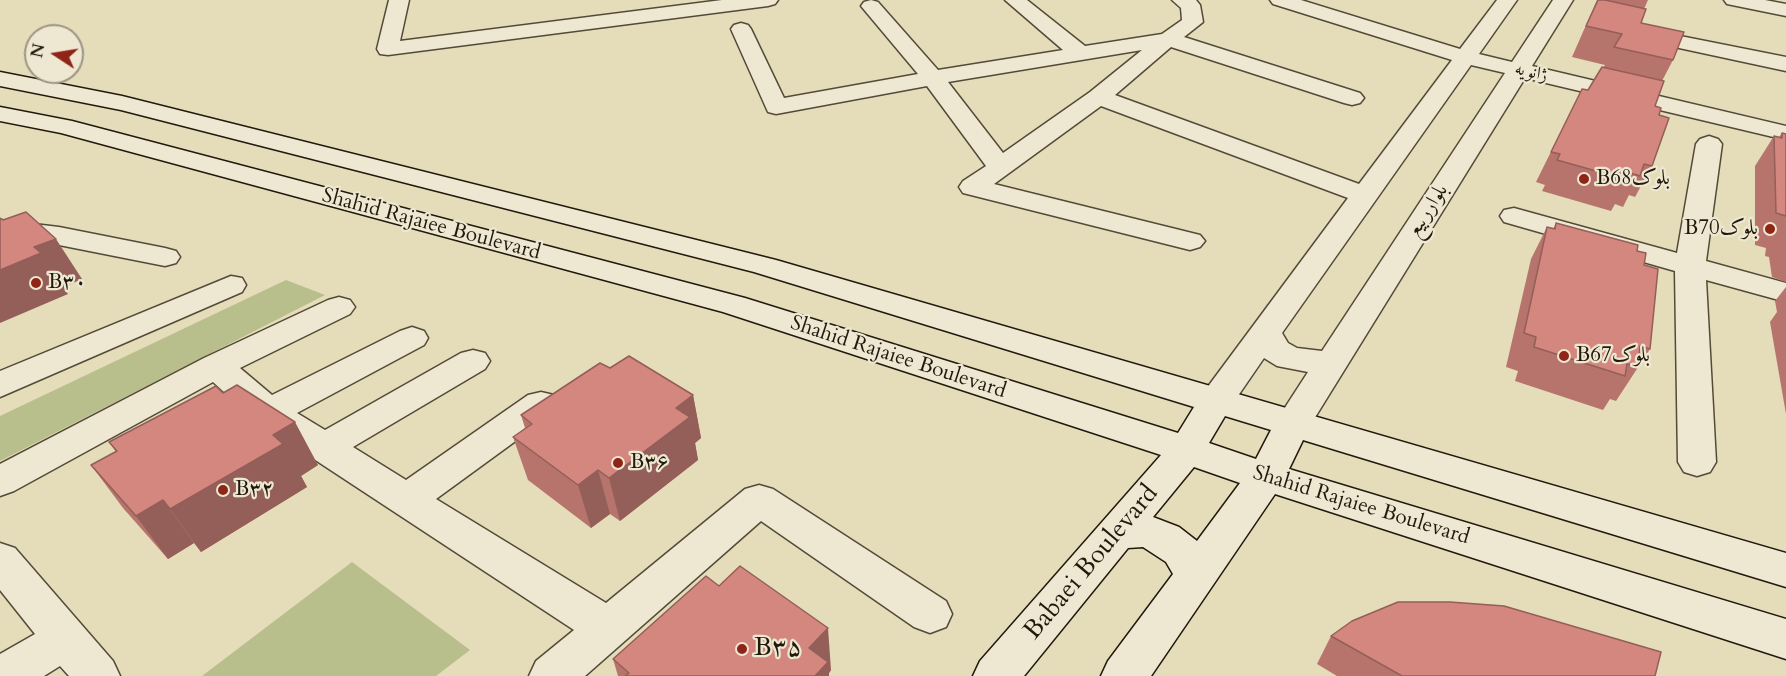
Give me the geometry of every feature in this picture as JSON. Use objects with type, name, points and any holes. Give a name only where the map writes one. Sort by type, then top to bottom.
[{"type":"street","points":[[399,0],[388,49],[736,2],[768,0]]},
{"type":"street","points":[[1015,0],[1080,53]]},
{"type":"street","points":[[1182,0],[1190,5],[1193,22],[1168,39],[1098,97],[973,187],[1190,241]]},
{"type":"street","name":"ژانویه","points":[[1280,0],[1464,57],[1786,133]]},
{"type":"street","points":[[1216,400],[1507,0]]},
{"type":"street","name":"بلوارربیع","points":[[1266,477],[1293,423],[1331,360],[1563,0]]},
{"type":"street","points":[[1721,21],[1732,0],[1786,10]]},
{"type":"street","points":[[871,6],[933,78],[1000,167]]},
{"type":"street","points":[[1611,27],[1786,64]]},
{"type":"street","points":[[741,29],[776,107],[1168,39],[1352,98]]},
{"type":"street","name":"Shahid Rajaiee Boulevard","points":[[0,79],[122,103],[765,266],[1786,570]]},
{"type":"street","points":[[1098,97],[1365,195]]},
{"type":"street","name":"Shahid Rajaiee Boulevard","points":[[0,114],[74,129],[734,305],[1266,477],[1786,639]]},
{"type":"street","points":[[1697,462],[1690,266],[1709,144]]},
{"type":"street","points":[[1514,216],[1786,293]]},
{"type":"street","points":[[0,229],[59,236],[165,257]]},
{"type":"street","points":[[0,386],[231,285]]},
{"type":"street","points":[[0,481],[216,366],[339,307]]},
{"type":"street","points":[[1265,333],[1268,342],[1276,351],[1289,358],[1319,363],[1331,360]]},
{"type":"street","points":[[268,412],[412,338]]},
{"type":"street","points":[[324,447],[473,361]]},
{"type":"street","points":[[216,366],[268,412],[608,628]]},
{"type":"street","name":"Babaei Boulevard","points":[[996,676],[1187,450],[1216,400]]},
{"type":"street","points":[[406,500],[541,404]]},
{"type":"street","points":[[1124,676],[1266,477]]},
{"type":"street","points":[[552,676],[759,500],[930,614]]},
{"type":"street","points":[[1117,533],[1146,531],[1165,539],[1181,550],[1190,562],[1195,577]]},
{"type":"street","points":[[7,582],[65,639],[97,676]]},
{"type":"street","points":[[4,676],[65,639]]},
{"type":"green space","points":[[286,280],[325,295],[0,461],[0,416]]},
{"type":"green space","points":[[352,562],[470,650],[436,676],[202,676]]},
{"type":"building","points":[[1598,0],[1646,9],[1641,23],[1684,32],[1673,60],[1614,47],[1622,34],[1586,26]]},
{"type":"building","points":[[1602,67],[1664,81],[1655,106],[1661,108],[1659,115],[1669,118],[1652,166],[1644,164],[1640,176],[1630,173],[1628,180],[1557,160],[1560,154],[1551,152],[1582,89],[1588,90]]},
{"type":"building","points":[[1782,133],[1786,134],[1786,216],[1776,213],[1774,136],[1782,138]]},
{"type":"building","points":[[26,212],[56,239],[34,247],[41,253],[0,270],[0,218],[3,220]]},
{"type":"building","points":[[1556,223],[1638,245],[1637,251],[1646,253],[1644,265],[1658,269],[1650,349],[1640,346],[1638,367],[1627,364],[1625,376],[1534,347],[1536,337],[1524,333],[1547,227],[1555,229]]},
{"type":"building","points":[[629,356],[693,395],[676,408],[690,417],[609,478],[598,470],[578,485],[513,437],[532,424],[521,415],[600,363],[610,368]]},
{"type":"building","points":[[237,385],[295,422],[273,435],[283,444],[170,509],[163,500],[136,516],[91,465],[117,451],[109,442],[216,386],[223,393]]},
{"type":"building","points":[[740,566],[828,628],[809,648],[828,662],[815,676],[625,676],[629,673],[613,659],[706,576],[719,586]]},
{"type":"building","points":[[1398,602],[1450,602],[1504,606],[1661,652],[1655,676],[1402,676],[1331,636],[1352,621]]},
{"type":"place","name":"B68بلوک","points":[[1584,179]]},
{"type":"place","name":"B70بلوک","points":[[1770,229]]},
{"type":"place","name":"B۳۰","points":[[36,283]]},
{"type":"place","name":"B67بلوک","points":[[1564,356]]},
{"type":"place","name":"B۳۶","points":[[618,463]]},
{"type":"place","name":"B۳۲","points":[[223,490]]},
{"type":"place","name":"B۳۵","points":[[742,649]]}]
